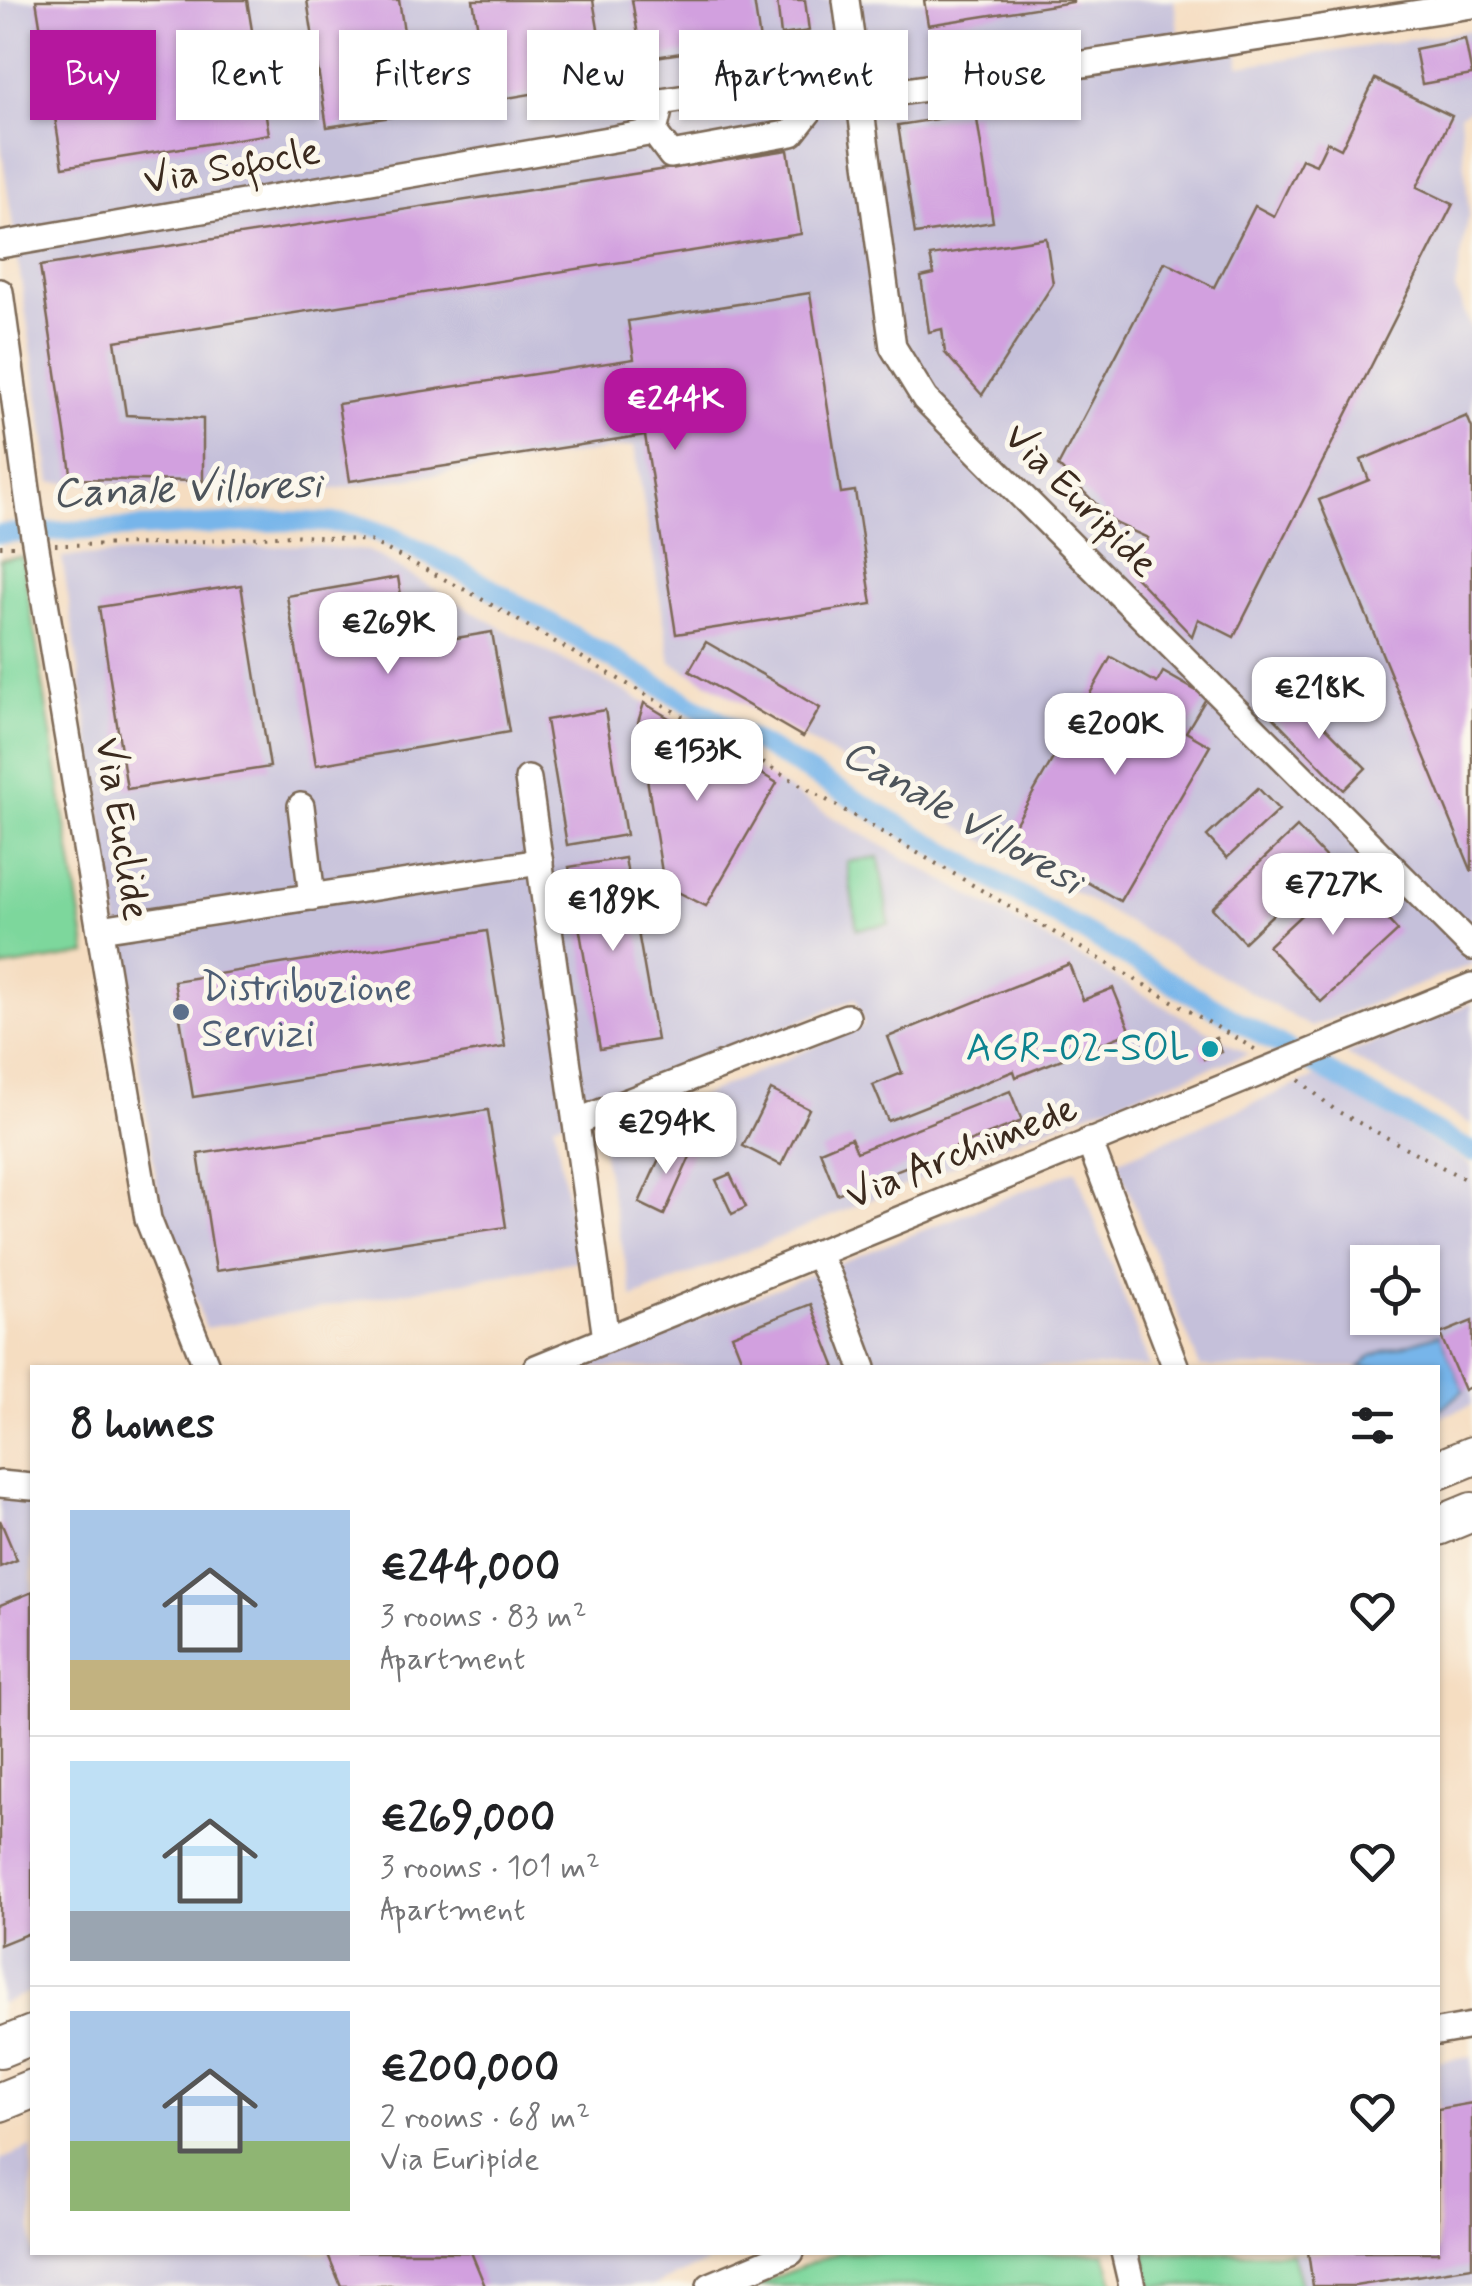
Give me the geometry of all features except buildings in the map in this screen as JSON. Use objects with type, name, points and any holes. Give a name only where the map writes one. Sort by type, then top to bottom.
[{"type":"highway","points":[[1440,1469],[1472,1456]]},
{"type":"highway","points":[[1440,1525],[1472,1512]]},
{"type":"highway","points":[[0,2048],[30,2036]]},
{"type":"highway","points":[[0,2102],[30,2090]]},
{"type":"street","name":"Via Euripide","points":[[846,0],[850,30]]},
{"type":"street","points":[[908,92],[1472,6]]},
{"type":"street","points":[[679,99],[660,102],[654,132],[670,154],[792,134],[803,120]]},
{"type":"street","name":"Via Euripide","points":[[861,120],[892,347],[925,399],[1472,947]]},
{"type":"street","name":"Via Sofocle","points":[[0,245],[654,132]]},
{"type":"street","name":"Via Euclide","points":[[0,292],[30,512],[148,1219],[206,1365]]},
{"type":"street","points":[[528,779],[606,1339]]},
{"type":"street","points":[[301,806],[312,897]]},
{"type":"street","points":[[100,929],[540,862]]},
{"type":"street","name":"Via Archimede","points":[[543,1365],[1472,986]]},
{"type":"street","points":[[576,1122],[847,1018]]},
{"type":"street","points":[[1089,1141],[1175,1365]]},
{"type":"street","points":[[816,1253],[862,1365]]},
{"type":"street","points":[[0,1484],[30,1487]]},
{"type":"street","points":[[1440,2032],[1472,2026]]},
{"type":"street","points":[[710,2286],[779,2255]]},
{"type":"street","points":[[1125,2255],[1132,2286]]},
{"type":"path","points":[[0,546],[165,544],[291,535],[370,541],[472,593],[1284,1061],[1334,1110],[1472,1182]]},
{"type":"shaded area","points":[[0,0],[1174,0],[1179,37],[1238,29],[1239,66],[1472,30],[1472,108],[1460,114],[1469,214],[1455,289],[1472,330],[1472,964],[1311,1027],[671,662],[634,446],[321,491],[51,482],[0,139]]},
{"type":"shaded area","points":[[304,545],[369,551],[514,635],[630,694],[834,818],[1248,1054],[1042,1129],[633,1298],[600,1140],[864,1025],[856,998],[554,1124],[578,1261],[206,1328],[161,1210],[62,557]]},
{"type":"shaded area","points":[[1472,1003],[1472,1125],[1346,1054]]},
{"type":"shaded area","points":[[1317,1076],[1472,1166],[1472,1405],[1440,1417],[1440,1365],[1199,1365],[1117,1161]]},
{"type":"shaded area","points":[[1076,1170],[1149,1365],[582,1365]]},
{"type":"shaded area","points":[[0,1498],[30,1501],[30,1992],[0,2004]]},
{"type":"shaded area","points":[[1472,2056],[1472,2286],[1146,2286],[1138,2255],[1440,2255],[1440,2062]]},
{"type":"shaded area","points":[[30,2148],[30,2255],[705,2255],[708,2262],[653,2286],[0,2286],[0,2160]]},
{"type":"green space","points":[[22,557],[87,954],[0,968],[0,559]]},
{"type":"green space","points":[[879,857],[889,924],[857,929],[847,862]]},
{"type":"green space","points":[[832,2255],[1106,2255],[1115,2286],[754,2286]]},
{"type":"green space","points":[[1144,2255],[1293,2255],[1301,2286],[1152,2286]]},
{"type":"water","points":[[1440,1334],[1464,1390],[1440,1408],[1440,1365],[1362,1365],[1371,1356]]},
{"type":"waterway","name":"Canale Villoresi","points":[[0,534],[288,521],[356,524],[390,536],[459,570],[1276,1043],[1472,1152]]},
{"type":"place","name":"Distribuzione Servizi","points":[[181,1012]]},
{"type":"place","name":"AGR-02-SOL","points":[[1210,1049]]}]
